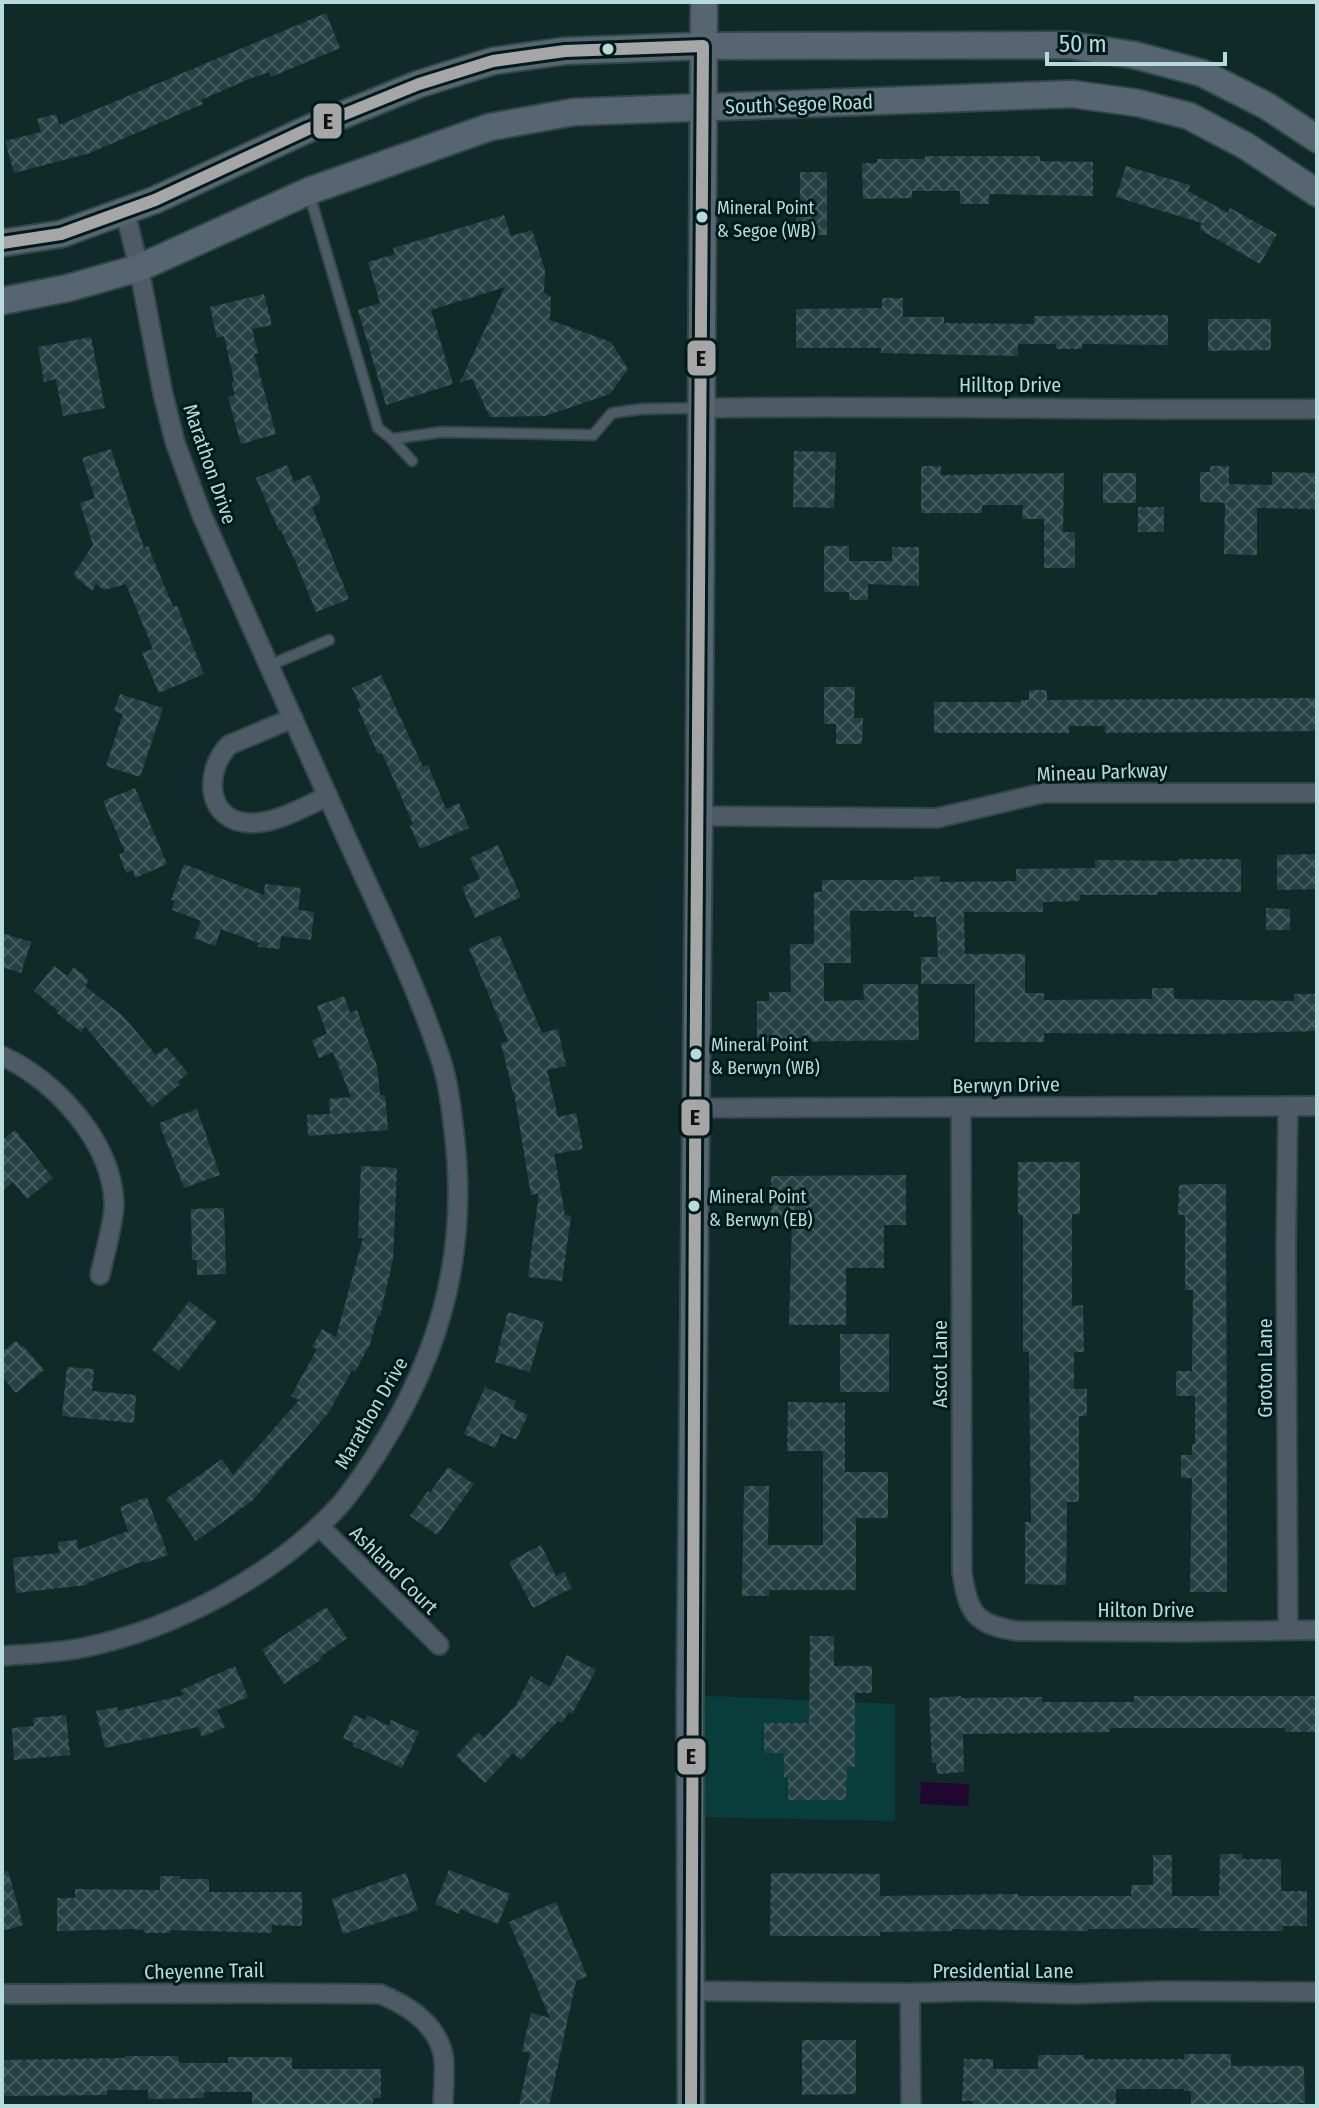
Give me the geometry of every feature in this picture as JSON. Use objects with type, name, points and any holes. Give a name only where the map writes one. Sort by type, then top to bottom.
[{"type":"street","points":[[691,2106],[690,1695],[704,2]]},
{"type":"street","points":[[2,243],[61,234],[155,200],[308,129],[419,84],[493,61],[565,51],[703,46],[1068,45],[1134,55],[1202,73],[1267,106],[1317,139]]},
{"type":"street","name":"South Segoe Road","points":[[2,301],[68,288],[139,268],[309,191],[490,127],[574,112],[1072,94],[1138,103],[1189,116],[1246,146],[1317,193]]},
{"type":"street","name":"Marathon Drive","points":[[2,1656],[82,1648],[156,1626],[205,1604],[262,1571],[300,1544],[342,1504],[380,1450],[420,1377],[437,1332],[450,1279],[458,1226],[459,1171],[451,1105],[440,1056],[398,953],[201,513],[175,442],[125,211]]},
{"type":"street","name":"Hilltop Drive","points":[[702,408],[1317,409]]},
{"type":"street","points":[[293,718],[229,745],[222,752],[213,773],[212,793],[215,800],[225,815],[250,824],[288,814],[328,796]]},
{"type":"street","name":"Mineau Parkway","points":[[699,816],[937,818],[1043,793],[1317,793]]},
{"type":"street","points":[[2,1056],[45,1084],[72,1110],[92,1135],[110,1169],[115,1205],[100,1275]]},
{"type":"street","name":"Groton Lane","points":[[1288,1106],[1288,1630]]},
{"type":"street","name":"Berwyn Drive","points":[[696,1108],[1317,1106]]},
{"type":"street","name":"Ascot Lane","points":[[961,1108],[962,1572],[967,1601],[977,1617]]},
{"type":"street","name":"Ashland Court","points":[[319,1526],[439,1645]]},
{"type":"street","name":"Hilton Drive","points":[[977,1617],[996,1628],[1018,1631],[1317,1630]]},
{"type":"street","name":"Presidential Lane","points":[[690,1991],[1317,1992]]},
{"type":"street","points":[[910,1993],[911,2106]]},
{"type":"street","name":"Cheyenne Trail","points":[[2,1994],[380,1994],[404,2006],[435,2034],[443,2055],[443,2106]]},
{"type":"lane","points":[[309,191],[378,428],[412,461]]},
{"type":"lane","points":[[392,439],[441,432],[593,435],[612,413],[702,408]]},
{"type":"lane","points":[[268,666],[329,640]]},
{"type":"shaded area","points":[[690,1695],[895,1704],[895,1821],[690,1817]]},
{"type":"shaded area","points":[[921,1782],[969,1784],[968,1806],[920,1804]]},
{"type":"building","points":[[326,13],[340,48],[271,77],[269,72],[249,79],[201,100],[203,104],[90,153],[14,173],[5,141],[41,132],[37,119],[56,114],[59,125]]},
{"type":"building","points":[[925,156],[1040,156],[1040,161],[1093,162],[1093,196],[989,194],[989,204],[960,204],[960,191],[912,191],[912,198],[863,199],[862,163],[877,163],[877,159],[925,159]]},
{"type":"building","points":[[1126,166],[1190,185],[1188,191],[1228,213],[1230,208],[1277,234],[1260,264],[1199,229],[1202,223],[1116,197]]},
{"type":"building","points":[[800,172],[827,172],[827,235],[796,235]]},
{"type":"building","points":[[504,215],[511,236],[532,230],[545,270],[544,292],[551,297],[550,320],[611,342],[628,369],[610,394],[545,416],[490,417],[472,379],[460,382],[505,287],[431,310],[453,384],[386,405],[358,310],[380,303],[368,262],[395,254],[393,248]]},
{"type":"building","points":[[264,294],[272,325],[252,329],[258,353],[254,354],[276,434],[241,444],[228,397],[235,395],[224,336],[217,338],[210,307]]},
{"type":"building","points":[[882,298],[903,298],[903,317],[944,317],[944,323],[1034,324],[1034,316],[1168,315],[1168,345],[1082,344],[1082,349],[1056,349],[1056,344],[1018,344],[1018,356],[881,353],[881,348],[796,348],[796,309],[882,308]]},
{"type":"building","points":[[1208,319],[1271,319],[1271,350],[1208,351]]},
{"type":"building","points":[[91,337],[105,408],[63,416],[56,379],[44,382],[38,347]]},
{"type":"building","points":[[111,449],[144,548],[148,546],[173,607],[177,606],[204,674],[159,693],[142,653],[153,649],[126,584],[104,590],[96,584],[92,591],[73,575],[93,545],[80,503],[95,498],[82,458]]},
{"type":"building","points":[[794,451],[836,452],[834,508],[793,507]]},
{"type":"building","points":[[287,465],[294,482],[310,475],[321,500],[312,507],[349,599],[316,612],[256,478]]},
{"type":"building","points":[[921,466],[941,466],[941,475],[1064,473],[1063,532],[1075,532],[1075,568],[1044,568],[1044,519],[1022,519],[1023,505],[982,505],[982,513],[921,513]]},
{"type":"building","points":[[1210,466],[1229,466],[1229,484],[1272,485],[1272,472],[1317,473],[1317,509],[1257,508],[1257,555],[1224,554],[1225,503],[1200,502],[1200,472],[1210,472]]},
{"type":"building","points":[[1103,473],[1136,473],[1136,503],[1103,503]]},
{"type":"building","points":[[1138,507],[1164,507],[1164,532],[1138,532]]},
{"type":"building","points":[[824,546],[849,546],[849,561],[892,561],[892,547],[919,547],[919,586],[868,584],[868,600],[849,600],[849,592],[824,592]]},
{"type":"building","points":[[381,675],[423,767],[428,765],[446,809],[459,803],[469,828],[420,849],[410,826],[413,824],[382,753],[378,754],[352,688]]},
{"type":"building","points":[[824,687],[855,687],[854,718],[863,718],[862,744],[836,744],[836,724],[824,724]]},
{"type":"building","points":[[1029,690],[1047,690],[1047,700],[1317,698],[1317,731],[1105,733],[1105,726],[1069,726],[1069,733],[934,733],[934,702],[1021,702],[1029,700]]},
{"type":"building","points":[[120,694],[163,708],[140,777],[106,766],[123,714],[114,711]]},
{"type":"building","points":[[135,788],[167,864],[135,878],[133,870],[126,873],[119,855],[125,852],[103,801]]},
{"type":"building","points":[[498,845],[521,897],[475,918],[462,887],[480,879],[470,858]]},
{"type":"building","points":[[1317,854],[1317,889],[1277,890],[1277,855]]},
{"type":"building","points":[[1241,859],[1241,892],[1080,895],[1080,901],[1043,902],[1043,912],[964,912],[965,954],[1025,954],[1025,993],[1044,993],[1044,1000],[1152,999],[1152,988],[1174,988],[1174,999],[1294,1001],[1294,994],[1317,994],[1317,1031],[1044,1033],[1044,1042],[975,1042],[975,984],[921,984],[921,957],[938,957],[936,917],[914,917],[914,911],[850,911],[851,963],[824,963],[824,1001],[864,1000],[863,984],[918,984],[919,1040],[757,1042],[757,1001],[769,1001],[769,992],[791,992],[790,944],[814,944],[814,892],[822,892],[822,880],[914,880],[914,877],[940,876],[940,882],[1016,881],[1016,869],[1095,868],[1095,860]]},
{"type":"building","points":[[184,864],[264,895],[265,884],[301,888],[298,910],[314,912],[311,940],[281,936],[280,949],[258,947],[259,943],[221,929],[215,946],[194,938],[201,921],[172,910],[175,901],[171,900]]},
{"type":"building","points":[[1266,908],[1290,909],[1290,930],[1266,930]]},
{"type":"building","points":[[2,933],[31,942],[21,973],[2,967]]},
{"type":"building","points":[[500,935],[542,1033],[558,1029],[566,1066],[547,1070],[558,1117],[576,1113],[583,1149],[554,1154],[565,1215],[571,1216],[562,1281],[528,1277],[539,1193],[531,1195],[514,1092],[501,1043],[508,1041],[469,948]]},
{"type":"building","points":[[54,966],[67,976],[74,967],[89,980],[85,986],[123,1016],[156,1055],[166,1047],[188,1073],[178,1082],[180,1084],[152,1107],[85,1026],[81,1032],[34,991]]},
{"type":"building","points":[[344,996],[350,1013],[357,1010],[377,1066],[380,1095],[385,1095],[388,1130],[308,1136],[307,1115],[330,1114],[329,1099],[351,1097],[333,1052],[319,1058],[312,1040],[327,1034],[317,1006]]},
{"type":"building","points":[[197,1109],[220,1175],[184,1188],[159,1123]]},
{"type":"building","points":[[15,1130],[53,1178],[27,1199],[13,1182],[2,1191],[2,1140]]},
{"type":"building","points":[[1018,1162],[1080,1162],[1080,1214],[1072,1214],[1072,1306],[1083,1305],[1084,1352],[1074,1352],[1074,1389],[1087,1389],[1087,1416],[1079,1416],[1079,1502],[1067,1502],[1066,1585],[1025,1584],[1025,1522],[1031,1522],[1029,1352],[1023,1352],[1023,1215],[1018,1215]]},
{"type":"building","points":[[361,1166],[397,1168],[393,1259],[370,1344],[329,1412],[252,1501],[196,1541],[166,1499],[222,1459],[233,1475],[299,1400],[291,1396],[317,1349],[312,1347],[322,1329],[336,1337],[363,1238],[358,1238]]},
{"type":"building","points":[[906,1175],[906,1225],[884,1225],[884,1268],[846,1268],[846,1325],[789,1325],[792,1224],[771,1224],[771,1176]]},
{"type":"building","points":[[1226,1184],[1227,1592],[1190,1592],[1192,1478],[1181,1478],[1181,1455],[1192,1455],[1192,1444],[1195,1444],[1195,1396],[1176,1396],[1176,1371],[1192,1371],[1193,1290],[1185,1290],[1185,1215],[1178,1215],[1179,1185]]},
{"type":"building","points":[[224,1208],[226,1274],[197,1275],[197,1260],[192,1260],[191,1209]]},
{"type":"building","points":[[189,1301],[217,1322],[179,1371],[152,1350]]},
{"type":"building","points":[[508,1312],[544,1322],[530,1372],[495,1362]]},
{"type":"building","points":[[840,1334],[889,1334],[889,1392],[840,1392]]},
{"type":"building","points":[[16,1341],[44,1370],[16,1393],[2,1376],[2,1352]]},
{"type":"building","points":[[67,1367],[94,1369],[92,1391],[136,1395],[134,1423],[62,1416]]},
{"type":"building","points":[[485,1387],[516,1401],[513,1408],[528,1415],[516,1440],[501,1433],[495,1448],[464,1434]]},
{"type":"building","points":[[788,1402],[845,1403],[845,1472],[888,1472],[888,1518],[856,1518],[856,1590],[769,1590],[769,1596],[742,1596],[744,1486],[769,1486],[768,1545],[823,1545],[823,1451],[787,1451]]},
{"type":"building","points":[[448,1467],[474,1484],[437,1535],[410,1516]]},
{"type":"building","points":[[147,1497],[168,1555],[144,1561],[87,1585],[16,1593],[13,1558],[59,1553],[58,1542],[77,1540],[78,1550],[128,1531],[120,1507]]},
{"type":"building","points":[[541,1545],[556,1576],[564,1572],[572,1588],[533,1608],[509,1562]]},
{"type":"building","points":[[326,1607],[347,1638],[284,1684],[262,1650]]},
{"type":"building","points":[[810,1636],[834,1636],[834,1666],[872,1666],[872,1693],[855,1693],[855,1767],[847,1767],[846,1800],[788,1800],[784,1753],[764,1753],[764,1723],[809,1723]]},
{"type":"building","points":[[567,1655],[596,1670],[572,1714],[569,1712],[562,1723],[558,1721],[521,1760],[513,1753],[485,1783],[456,1756],[478,1732],[484,1738],[516,1705],[531,1676],[550,1687]]},
{"type":"building","points":[[235,1666],[248,1697],[217,1710],[225,1727],[202,1737],[198,1727],[105,1748],[96,1711],[117,1707],[118,1711],[184,1695],[181,1690]]},
{"type":"building","points":[[1134,1696],[1317,1696],[1317,1732],[1285,1732],[1285,1728],[1110,1728],[1110,1732],[963,1734],[964,1772],[937,1774],[936,1763],[932,1763],[929,1698],[1042,1697],[1042,1702],[1134,1702]]},
{"type":"building","points":[[66,1715],[70,1755],[14,1760],[12,1728],[34,1726],[33,1718]]},
{"type":"building","points":[[354,1715],[365,1720],[367,1715],[389,1726],[391,1720],[419,1732],[402,1768],[353,1746],[354,1743],[343,1738]]},
{"type":"building","points":[[1220,1854],[1242,1854],[1242,1859],[1281,1859],[1281,1891],[1307,1891],[1307,1926],[1283,1926],[1283,1931],[1199,1931],[1199,1928],[1088,1931],[952,1929],[880,1932],[880,1936],[770,1936],[771,1873],[880,1874],[880,1896],[1131,1896],[1131,1885],[1153,1885],[1153,1855],[1172,1855],[1172,1896],[1219,1896]]},
{"type":"building","points":[[449,1870],[510,1894],[498,1924],[460,1909],[459,1914],[435,1904]]},
{"type":"building","points":[[8,1871],[23,1925],[2,1931],[2,1872]]},
{"type":"building","points":[[406,1873],[418,1910],[343,1934],[332,1899]]},
{"type":"building","points":[[160,1876],[209,1879],[209,1892],[302,1892],[302,1926],[272,1925],[272,1933],[170,1930],[170,1933],[144,1933],[144,1930],[133,1929],[57,1931],[57,1898],[75,1898],[75,1889],[160,1890]]},
{"type":"building","points":[[556,1902],[587,1976],[576,1981],[549,2106],[519,2106],[530,2053],[522,2051],[531,2013],[550,2018],[509,1922]]},
{"type":"building","points":[[802,2040],[856,2040],[856,2094],[802,2095]]},
{"type":"building","points":[[1184,2054],[1231,2054],[1231,2066],[1304,2066],[1305,2103],[1298,2103],[1298,2106],[1278,2106],[1278,2103],[1191,2106],[1191,2091],[1184,2089],[1116,2089],[1116,2104],[973,2106],[973,2101],[962,2101],[964,2059],[993,2059],[993,2069],[1038,2069],[1038,2055],[1084,2055],[1084,2059],[1184,2059]]},
{"type":"building","points":[[178,2056],[179,2063],[228,2063],[228,2057],[292,2057],[292,2069],[381,2069],[381,2098],[373,2098],[373,2106],[252,2106],[252,2092],[204,2092],[204,2098],[148,2099],[148,2090],[107,2090],[107,2095],[2,2096],[2,2060]]},
{"type":"transit line","name":"E","points":[[2,243],[61,234],[155,200],[308,129],[419,84],[493,61],[565,51],[703,46],[691,2106]]},
{"type":"place","name":"Mineral Point & Segoe (WB)","points":[[702,217]]},
{"type":"place","name":"Mineral Point & Berwyn (WB)","points":[[696,1054]]},
{"type":"place","name":"Mineral Point & Berwyn (EB)","points":[[694,1206]]}]
